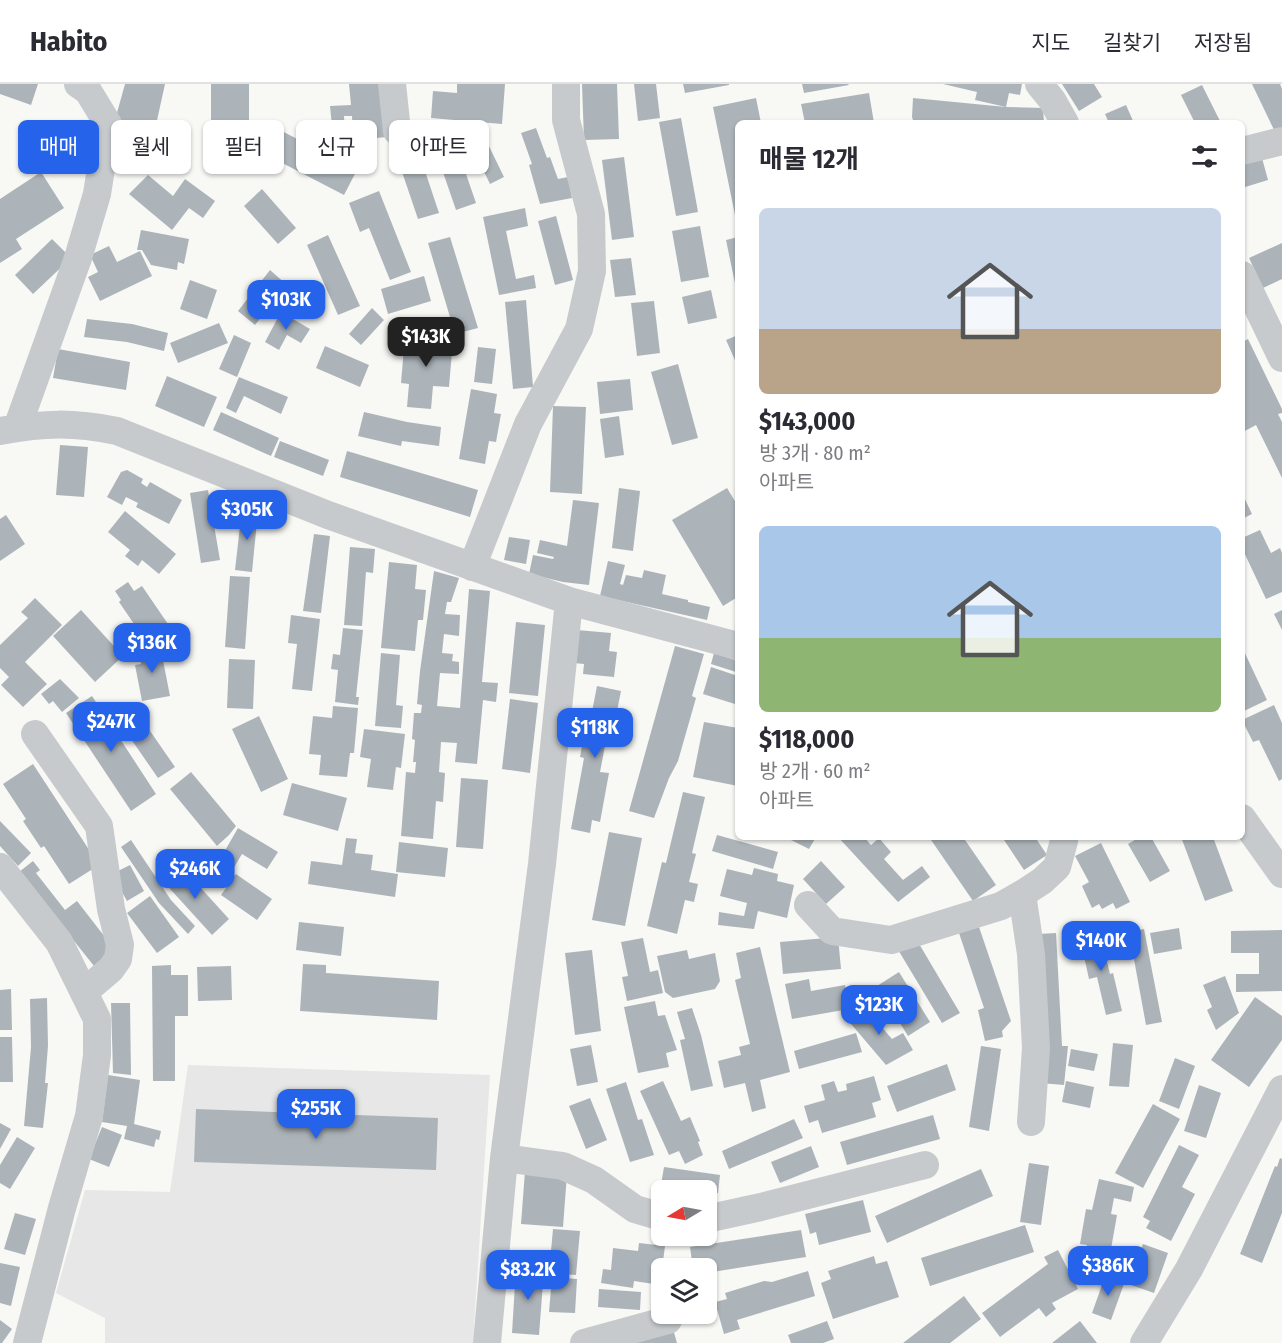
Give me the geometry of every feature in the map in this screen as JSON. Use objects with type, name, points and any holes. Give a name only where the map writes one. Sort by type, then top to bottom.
[{"type":"street","points":[[9,430],[78,258],[97,194],[108,124],[88,91],[78,84]]},
{"type":"street","points":[[392,84],[396,120]]},
{"type":"street","points":[[472,567],[528,424],[579,329],[592,271],[591,214],[566,120],[566,84]]},
{"type":"street","points":[[1039,84],[1053,100],[1063,120]]},
{"type":"street","points":[[1245,150],[1282,141]]},
{"type":"street","points":[[1245,281],[1282,358]]},
{"type":"street","points":[[9,430],[39,424],[86,424],[117,431],[328,515],[569,601],[735,645]]},
{"type":"street","points":[[487,1343],[504,1158],[542,864],[569,601]]},
{"type":"street","points":[[35,734],[99,826],[111,909],[120,945],[118,959],[111,969],[84,992]]},
{"type":"street","points":[[1245,822],[1282,874]]},
{"type":"street","points":[[808,905],[832,931],[891,940],[1001,906],[1022,894],[1042,881],[1057,867],[1064,840]]},
{"type":"street","points":[[0,867],[59,942],[97,1019],[98,1055],[89,1116],[62,1208],[27,1343]]},
{"type":"street","points":[[1022,894],[1031,954],[1036,1048],[1031,1122]]},
{"type":"street","points":[[1144,1343],[1189,1269],[1282,1089]]},
{"type":"street","points":[[504,1158],[563,1166],[594,1180],[635,1209],[651,1214]]},
{"type":"street","points":[[717,1216],[926,1165]]},
{"type":"street","points":[[584,1343],[653,1324]]},
{"type":"shaded area","points":[[188,1065],[490,1075],[473,1343],[105,1343],[105,1318],[56,1293],[85,1190],[170,1192]]},
{"type":"building","points":[[0,84],[38,84],[31,105],[0,94]]},
{"type":"building","points":[[125,84],[165,84],[157,120],[115,120]]},
{"type":"building","points":[[211,84],[249,84],[249,120],[211,120]]},
{"type":"building","points":[[349,84],[380,84],[387,137],[377,138],[377,120],[352,120],[352,116],[344,116],[344,120],[331,120],[330,106],[351,105]]},
{"type":"building","points":[[457,84],[505,84],[502,124],[489,123],[489,120],[431,118],[433,91],[457,93]]},
{"type":"building","points":[[582,84],[617,84],[619,139],[584,140]]},
{"type":"building","points":[[634,84],[656,84],[660,118],[638,121]]},
{"type":"building","points":[[683,84],[729,84],[729,85],[685,93]]},
{"type":"building","points":[[802,84],[848,84],[849,85],[804,93]]},
{"type":"building","points":[[943,84],[1022,84],[1020,95],[1009,93],[1006,107],[975,100],[977,92]]},
{"type":"building","points":[[1062,84],[1094,84],[1102,97],[1079,111]]},
{"type":"building","points":[[1252,84],[1280,84],[1282,131],[1276,134]]},
{"type":"building","points":[[1202,85],[1220,120],[1194,120],[1181,95]]},
{"type":"building","points":[[869,93],[874,120],[804,120],[801,104]]},
{"type":"building","points":[[756,98],[760,120],[735,120],[735,215],[713,107]]},
{"type":"building","points":[[913,98],[1006,107],[1043,108],[1044,120],[913,120]]},
{"type":"building","points":[[1126,105],[1133,120],[1108,120],[1105,114]]},
{"type":"building","points":[[681,118],[698,212],[676,216],[659,122]]},
{"type":"building","points":[[536,128],[558,179],[568,177],[572,198],[540,204],[529,165],[532,164],[521,133]]},
{"type":"building","points":[[284,132],[296,138],[296,170],[284,164]]},
{"type":"building","points":[[489,146],[504,177],[490,184],[485,174],[489,174]]},
{"type":"building","points":[[624,157],[634,237],[612,240],[602,160]]},
{"type":"building","points":[[1262,158],[1268,180],[1245,187],[1245,163]]},
{"type":"building","points":[[38,174],[42,174],[64,208],[16,239],[22,249],[0,263],[0,199]]},
{"type":"building","points":[[304,174],[355,174],[344,195]]},
{"type":"building","points":[[403,174],[426,174],[439,213],[418,219]]},
{"type":"building","points":[[444,174],[466,174],[476,203],[456,210]]},
{"type":"building","points":[[148,175],[173,196],[185,179],[215,201],[203,218],[189,208],[172,230],[129,194]]},
{"type":"building","points":[[262,189],[296,228],[278,244],[244,206]]},
{"type":"building","points":[[379,191],[411,272],[390,280],[369,228],[360,232],[349,203]]},
{"type":"building","points":[[525,208],[528,226],[506,231],[516,279],[534,275],[536,288],[499,295],[483,217]]},
{"type":"building","points":[[556,216],[573,280],[555,285],[538,221]]},
{"type":"building","points":[[700,226],[709,277],[681,282],[672,231]]},
{"type":"building","points":[[141,230],[189,239],[184,264],[178,262],[177,270],[151,265],[142,250],[137,250]]},
{"type":"building","points":[[328,235],[360,306],[338,315],[307,245]]},
{"type":"building","points":[[450,237],[478,328],[455,334],[428,243]]},
{"type":"building","points":[[735,238],[735,283],[726,240]]},
{"type":"building","points":[[52,239],[71,258],[33,294],[15,275]]},
{"type":"building","points":[[1282,243],[1282,279],[1263,288],[1249,258]]},
{"type":"building","points":[[109,246],[117,262],[140,251],[152,276],[100,301],[88,277],[98,272],[90,255]]},
{"type":"building","points":[[631,258],[636,295],[615,297],[610,260]]},
{"type":"building","points":[[270,270],[287,285],[255,325],[238,311]]},
{"type":"building","points":[[424,276],[431,301],[388,314],[381,289]]},
{"type":"building","points":[[190,280],[217,290],[207,319],[180,309]]},
{"type":"building","points":[[711,290],[717,318],[688,324],[682,297]]},
{"type":"building","points":[[526,300],[533,387],[513,389],[505,302]]},
{"type":"building","points":[[654,301],[660,353],[637,356],[631,303]]},
{"type":"building","points":[[372,308],[384,320],[361,345],[349,334]]},
{"type":"building","points":[[281,312],[310,329],[301,343],[287,335],[279,350],[265,342]]},
{"type":"building","points":[[87,319],[132,324],[168,333],[164,351],[127,342],[84,337]]},
{"type":"building","points":[[219,323],[228,343],[178,363],[170,343]]},
{"type":"building","points":[[234,335],[251,343],[237,377],[219,369]]},
{"type":"building","points":[[405,336],[453,340],[449,387],[433,386],[431,409],[407,407],[409,384],[401,383]]},
{"type":"building","points":[[735,336],[735,360],[726,340]]},
{"type":"building","points":[[1248,339],[1282,409],[1282,413],[1278,414],[1282,422],[1282,478],[1256,425],[1245,431],[1245,340]]},
{"type":"building","points":[[325,346],[369,365],[360,387],[316,368]]},
{"type":"building","points":[[478,347],[496,349],[492,384],[474,382]]},
{"type":"building","points":[[58,349],[130,362],[126,390],[53,378]]},
{"type":"building","points":[[678,364],[698,438],[672,445],[651,372]]},
{"type":"building","points":[[167,376],[217,397],[204,427],[155,406]]},
{"type":"building","points":[[239,377],[288,397],[281,414],[244,396],[236,413],[226,408]]},
{"type":"building","points":[[630,379],[633,410],[600,414],[597,382]]},
{"type":"building","points":[[471,389],[497,394],[494,413],[501,414],[496,442],[489,441],[485,464],[459,459]]},
{"type":"building","points":[[553,406],[586,407],[582,494],[550,492]]},
{"type":"building","points":[[221,412],[279,438],[271,456],[213,430]]},
{"type":"building","points":[[364,412],[441,427],[439,446],[402,441],[401,446],[358,436]]},
{"type":"building","points":[[619,416],[624,455],[605,458],[600,419]]},
{"type":"building","points":[[280,441],[329,460],[323,476],[274,457]]},
{"type":"building","points":[[60,445],[88,447],[84,497],[56,495]]},
{"type":"building","points":[[347,451],[478,490],[470,517],[340,477]]},
{"type":"building","points":[[127,470],[143,479],[141,483],[147,487],[150,482],[182,500],[169,524],[136,507],[138,503],[126,497],[122,505],[107,497],[121,472]]},
{"type":"building","points":[[619,488],[640,491],[633,551],[612,548]]},
{"type":"building","points":[[727,488],[735,501],[735,599],[723,606],[672,520]]},
{"type":"building","points":[[208,490],[220,560],[201,563],[190,493]]},
{"type":"building","points":[[1245,499],[1252,514],[1245,518]]},
{"type":"building","points":[[573,500],[599,503],[589,585],[529,574],[533,555],[553,559],[554,557],[537,553],[540,540],[567,546]]},
{"type":"building","points":[[242,509],[258,511],[252,572],[235,570]]},
{"type":"building","points":[[125,511],[176,554],[159,574],[142,560],[138,566],[125,556],[130,550],[108,532]]},
{"type":"building","points":[[6,515],[25,544],[0,561],[0,519]]},
{"type":"building","points":[[1260,530],[1271,553],[1280,548],[1282,592],[1266,599],[1245,554],[1245,537]]},
{"type":"building","points":[[314,534],[330,536],[321,613],[303,611]]},
{"type":"building","points":[[509,537],[530,540],[526,564],[504,560]]},
{"type":"building","points":[[350,547],[375,549],[373,573],[366,572],[362,626],[344,625]]},
{"type":"building","points":[[608,561],[625,565],[620,584],[623,585],[626,575],[642,578],[644,570],[666,575],[662,594],[710,607],[707,620],[600,596]]},
{"type":"building","points":[[389,562],[417,565],[415,589],[426,590],[423,620],[418,620],[415,651],[381,648]]},
{"type":"building","points":[[434,571],[459,578],[451,602],[447,602],[445,614],[460,615],[459,636],[444,634],[442,653],[453,654],[452,661],[459,662],[459,674],[440,673],[437,706],[460,708],[469,589],[490,591],[482,682],[498,683],[496,702],[483,700],[477,764],[455,762],[457,743],[441,742],[439,772],[445,773],[443,802],[436,801],[433,839],[401,836],[406,772],[415,773],[416,762],[413,762],[415,740],[412,739],[414,713],[421,713],[422,705],[417,704],[420,671]]},
{"type":"building","points":[[230,576],[250,577],[245,649],[225,647]]},
{"type":"building","points":[[128,582],[134,591],[142,586],[168,624],[145,640],[119,602],[121,600],[115,591]]},
{"type":"building","points":[[35,598],[62,625],[25,662],[47,684],[23,707],[1,685],[9,677],[0,668],[0,645],[28,618],[21,612]]},
{"type":"building","points":[[81,610],[123,656],[95,682],[53,636]]},
{"type":"building","points":[[1282,610],[1282,630],[1274,614]]},
{"type":"building","points":[[291,615],[320,619],[312,691],[292,689],[297,644],[288,643]]},
{"type":"building","points":[[516,622],[545,625],[538,696],[509,693]]},
{"type":"building","points":[[343,628],[363,630],[356,697],[359,697],[358,705],[335,702],[338,670],[331,669],[333,654],[340,655]]},
{"type":"building","points":[[577,630],[611,633],[609,651],[617,652],[614,677],[583,674],[584,664],[574,663]]},
{"type":"building","points":[[160,645],[170,696],[142,701],[135,665],[141,664],[138,649]]},
{"type":"building","points":[[675,646],[704,654],[692,696],[696,698],[678,761],[654,818],[629,811]]},
{"type":"building","points":[[381,653],[400,655],[396,705],[403,706],[401,728],[375,726]]},
{"type":"building","points":[[714,653],[735,660],[735,672],[711,664]]},
{"type":"building","points":[[1245,653],[1267,700],[1245,711]]},
{"type":"building","points":[[229,659],[255,660],[253,709],[227,708]]},
{"type":"building","points":[[711,667],[735,675],[735,704],[703,694]]},
{"type":"building","points":[[60,679],[79,698],[62,712],[53,701],[49,704],[41,694]]},
{"type":"building","points":[[597,686],[621,691],[613,731],[608,730],[600,772],[609,773],[600,822],[592,820],[590,833],[571,829],[584,758],[580,757],[583,741],[576,740],[579,725],[589,727]]},
{"type":"building","points":[[92,696],[156,794],[131,811],[66,713]]},
{"type":"building","points":[[510,699],[538,703],[530,773],[502,769]]},
{"type":"building","points":[[1274,705],[1282,723],[1282,779],[1279,781],[1259,740],[1253,742],[1245,726],[1245,719]]},
{"type":"building","points":[[333,706],[358,708],[354,753],[350,753],[347,777],[319,775],[321,755],[309,754],[313,716],[332,718]]},
{"type":"building","points":[[259,716],[288,779],[261,792],[232,729]]},
{"type":"building","points":[[704,722],[735,727],[735,785],[693,777]]},
{"type":"building","points":[[148,728],[175,767],[158,778],[131,739]]},
{"type":"building","points":[[364,729],[405,734],[401,768],[396,767],[393,790],[367,787],[371,759],[360,757]]},
{"type":"building","points":[[33,764],[99,865],[69,884],[44,846],[41,848],[23,821],[26,819],[3,784]]},
{"type":"building","points":[[191,772],[236,826],[217,846],[170,789]]},
{"type":"building","points":[[461,778],[488,780],[483,849],[456,847]]},
{"type":"building","points":[[292,783],[347,798],[338,831],[283,815]]},
{"type":"building","points":[[683,792],[705,797],[692,853],[696,854],[689,882],[698,884],[694,902],[685,900],[677,934],[647,926],[662,862],[666,863]]},
{"type":"building","points":[[0,821],[31,853],[18,866],[0,846]]},
{"type":"building","points":[[238,828],[278,852],[267,869],[242,854],[233,869],[219,861]]},
{"type":"building","points":[[609,832],[642,838],[625,926],[592,920]]},
{"type":"building","points":[[717,835],[778,852],[773,869],[712,851]]},
{"type":"building","points":[[346,838],[357,839],[355,853],[373,855],[371,870],[398,874],[395,897],[308,884],[311,861],[342,865]]},
{"type":"building","points":[[131,840],[171,900],[195,926],[188,934],[159,903],[121,847]]},
{"type":"building","points":[[791,840],[814,840],[809,849]]},
{"type":"building","points":[[841,840],[867,840],[871,845],[877,840],[881,840],[891,852],[884,859],[903,880],[922,866],[930,877],[898,902]]},
{"type":"building","points":[[931,840],[965,840],[996,885],[973,901]]},
{"type":"building","points":[[1004,840],[1037,840],[1047,855],[1024,870]]},
{"type":"building","points":[[1135,840],[1153,840],[1170,871],[1150,882],[1128,844]]},
{"type":"building","points":[[1182,840],[1214,840],[1233,891],[1205,901]]},
{"type":"building","points":[[399,842],[448,848],[445,877],[396,872]]},
{"type":"building","points":[[1101,843],[1130,902],[1116,909],[1113,903],[1102,909],[1099,904],[1092,908],[1082,886],[1089,882],[1075,856]]},
{"type":"building","points":[[33,861],[40,870],[36,873],[65,910],[77,901],[115,950],[94,966],[19,872]]},
{"type":"building","points":[[821,861],[845,887],[826,904],[803,879]]},
{"type":"building","points":[[179,864],[229,919],[212,935],[162,880]]},
{"type":"building","points":[[130,865],[144,891],[127,901],[112,874]]},
{"type":"building","points":[[754,868],[778,874],[777,881],[794,885],[787,918],[758,911],[754,929],[718,925],[719,912],[744,916],[747,903],[720,896],[727,869],[752,875]]},
{"type":"building","points":[[236,874],[272,899],[257,920],[221,895]]},
{"type":"building","points":[[150,896],[179,937],[157,953],[127,913]]},
{"type":"building","points":[[299,922],[344,927],[341,956],[296,950]]},
{"type":"building","points":[[979,927],[1011,1021],[1002,1031],[1003,1037],[985,1041],[978,1010],[984,1008],[959,933]]},
{"type":"building","points":[[1179,928],[1182,949],[1154,954],[1150,933]]},
{"type":"building","points":[[1144,929],[1162,1022],[1146,1025],[1129,932]]},
{"type":"building","points":[[1282,930],[1282,991],[1236,992],[1236,974],[1259,974],[1259,953],[1231,953],[1231,931]]},
{"type":"building","points":[[1056,933],[1062,1046],[1068,1046],[1064,1085],[1040,1083],[1038,934]]},
{"type":"building","points":[[1100,933],[1122,1011],[1106,1015],[1097,977],[1089,979],[1080,938]]},
{"type":"building","points":[[838,937],[841,969],[783,974],[780,942]]},
{"type":"building","points":[[915,937],[960,1013],[942,1023],[897,948]]},
{"type":"building","points":[[643,938],[650,972],[658,970],[663,993],[627,1001],[622,977],[628,976],[621,942]]},
{"type":"building","points":[[760,947],[790,1072],[760,1080],[766,1108],[752,1112],[745,1083],[724,1088],[718,1061],[741,1055],[739,1047],[750,1044],[735,980],[741,978],[736,953]]},
{"type":"building","points":[[592,950],[601,1031],[575,1035],[565,953]]},
{"type":"building","points":[[687,950],[689,959],[715,953],[720,981],[715,989],[673,998],[665,992],[657,956]]},
{"type":"building","points":[[303,964],[326,965],[326,973],[439,981],[437,1020],[300,1011]]},
{"type":"building","points":[[171,965],[171,975],[188,975],[188,1016],[175,1016],[175,1081],[153,1081],[152,966]]},
{"type":"building","points":[[231,966],[232,1000],[198,1001],[197,967]]},
{"type":"building","points":[[899,972],[930,1022],[908,1036],[877,986]]},
{"type":"building","points":[[1225,976],[1239,1013],[1216,1030],[1207,1010],[1212,1007],[1203,985]]},
{"type":"building","points":[[809,979],[811,991],[845,985],[849,1009],[792,1019],[785,984]]},
{"type":"building","points":[[11,989],[12,1030],[0,1030],[0,990]]},
{"type":"building","points":[[1255,997],[1282,1016],[1282,1040],[1249,1087],[1211,1060]]},
{"type":"building","points":[[47,998],[48,1046],[45,1083],[48,1083],[43,1128],[24,1126],[31,1047],[30,999]]},
{"type":"building","points":[[655,1001],[658,1016],[665,1015],[677,1050],[666,1053],[669,1067],[638,1073],[624,1007]]},
{"type":"building","points":[[111,1003],[130,1003],[131,1075],[113,1073]]},
{"type":"building","points":[[862,1004],[892,1039],[903,1033],[913,1050],[886,1065],[846,1018]]},
{"type":"building","points":[[692,1008],[713,1086],[691,1091],[680,1040],[685,1039],[677,1012]]},
{"type":"building","points":[[856,1033],[862,1052],[799,1069],[794,1051]]},
{"type":"building","points":[[0,1037],[12,1037],[13,1082],[0,1082]]},
{"type":"building","points":[[1113,1043],[1133,1045],[1129,1087],[1109,1086]]},
{"type":"building","points":[[591,1045],[598,1082],[577,1086],[570,1049]]},
{"type":"building","points":[[981,1046],[1001,1049],[989,1131],[969,1127]]},
{"type":"building","points":[[1071,1049],[1098,1054],[1094,1071],[1068,1066]]},
{"type":"building","points":[[1175,1058],[1195,1066],[1179,1109],[1159,1101]]},
{"type":"building","points":[[947,1064],[956,1090],[897,1112],[887,1086]]},
{"type":"building","points":[[108,1075],[140,1080],[134,1124],[161,1131],[154,1147],[124,1139],[127,1126],[102,1122]]},
{"type":"building","points":[[874,1076],[881,1100],[872,1103],[876,1117],[822,1133],[818,1120],[809,1123],[804,1106],[825,1100],[821,1085],[834,1081],[838,1092],[847,1090],[846,1084]]},
{"type":"building","points":[[663,1081],[681,1121],[690,1117],[700,1141],[698,1142],[703,1155],[685,1164],[679,1151],[669,1155],[640,1091]]},
{"type":"building","points":[[1066,1081],[1094,1087],[1090,1108],[1062,1102]]},
{"type":"building","points":[[626,1082],[638,1120],[642,1119],[654,1155],[630,1162],[606,1089]]},
{"type":"building","points":[[1199,1085],[1221,1093],[1206,1138],[1184,1131]]},
{"type":"building","points":[[590,1098],[607,1140],[586,1149],[569,1106]]},
{"type":"building","points":[[1153,1104],[1180,1119],[1143,1188],[1115,1173]]},
{"type":"building","points":[[196,1109],[438,1118],[436,1170],[194,1162]]},
{"type":"building","points":[[933,1115],[940,1139],[847,1165],[840,1142]]},
{"type":"building","points":[[794,1119],[803,1138],[729,1169],[722,1151]]},
{"type":"building","points":[[0,1123],[11,1129],[0,1149]]},
{"type":"building","points":[[102,1127],[122,1135],[109,1167],[89,1159]]},
{"type":"building","points":[[17,1137],[35,1148],[10,1189],[0,1183],[0,1165]]},
{"type":"building","points":[[1179,1145],[1199,1155],[1182,1187],[1195,1194],[1171,1241],[1146,1228],[1150,1221],[1143,1217]]},
{"type":"building","points":[[811,1146],[819,1167],[780,1183],[771,1162]]},
{"type":"building","points":[[1280,1158],[1282,1159],[1282,1213],[1262,1263],[1240,1254]]},
{"type":"building","points":[[1029,1163],[1049,1166],[1041,1225],[1020,1222]]},
{"type":"building","points":[[664,1167],[720,1175],[718,1193],[717,1180],[662,1180]]},
{"type":"building","points":[[981,1169],[993,1196],[887,1243],[875,1216]]},
{"type":"building","points":[[525,1171],[567,1174],[563,1227],[521,1224]]},
{"type":"building","points":[[1099,1179],[1134,1187],[1131,1202],[1114,1198],[1111,1214],[1117,1215],[1111,1249],[1107,1248],[1103,1275],[1083,1272],[1087,1245],[1080,1244],[1086,1209],[1092,1210]]},
{"type":"building","points":[[863,1200],[871,1232],[819,1245],[816,1232],[810,1234],[805,1214]]},
{"type":"building","points":[[15,1213],[36,1219],[25,1255],[4,1249]]},
{"type":"building","points":[[1025,1225],[1034,1252],[930,1286],[921,1258]]},
{"type":"building","points":[[553,1229],[580,1231],[576,1275],[549,1273]]},
{"type":"building","points":[[801,1230],[806,1257],[717,1271],[717,1258],[692,1258],[690,1247],[717,1246],[717,1243]]},
{"type":"building","points":[[639,1243],[665,1246],[663,1258],[651,1258],[651,1284],[634,1281],[633,1288],[601,1283],[603,1269],[611,1270],[613,1248],[638,1251]]},
{"type":"building","points":[[1143,1244],[1168,1253],[1154,1293],[1128,1284]]},
{"type":"building","points":[[1058,1250],[1078,1289],[1052,1303],[1056,1309],[1046,1317],[1039,1308],[1000,1337],[982,1313],[1048,1264],[1044,1257]]},
{"type":"building","points":[[874,1256],[876,1264],[887,1261],[899,1297],[833,1319],[821,1283],[831,1279],[828,1271]]},
{"type":"building","points":[[0,1263],[20,1267],[11,1306],[0,1303]]},
{"type":"building","points":[[516,1268],[544,1270],[539,1335],[512,1333]]},
{"type":"building","points":[[808,1271],[815,1296],[737,1320],[740,1329],[724,1334],[717,1302],[727,1299],[725,1293],[764,1281],[772,1282]]},
{"type":"building","points":[[1106,1274],[1125,1281],[1111,1320],[1092,1313]]},
{"type":"building","points":[[552,1277],[577,1279],[575,1313],[549,1312]]},
{"type":"building","points":[[599,1289],[641,1292],[640,1310],[598,1307]]},
{"type":"building","points":[[964,1296],[981,1319],[950,1343],[903,1343]]},
{"type":"building","points":[[0,1320],[12,1329],[2,1343],[0,1343]]},
{"type":"building","points":[[827,1321],[834,1339],[823,1343],[791,1343],[788,1335]]},
{"type":"building","points":[[1080,1321],[1097,1343],[1052,1343]]},
{"type":"building","points":[[673,1329],[677,1343],[628,1343]]}]
